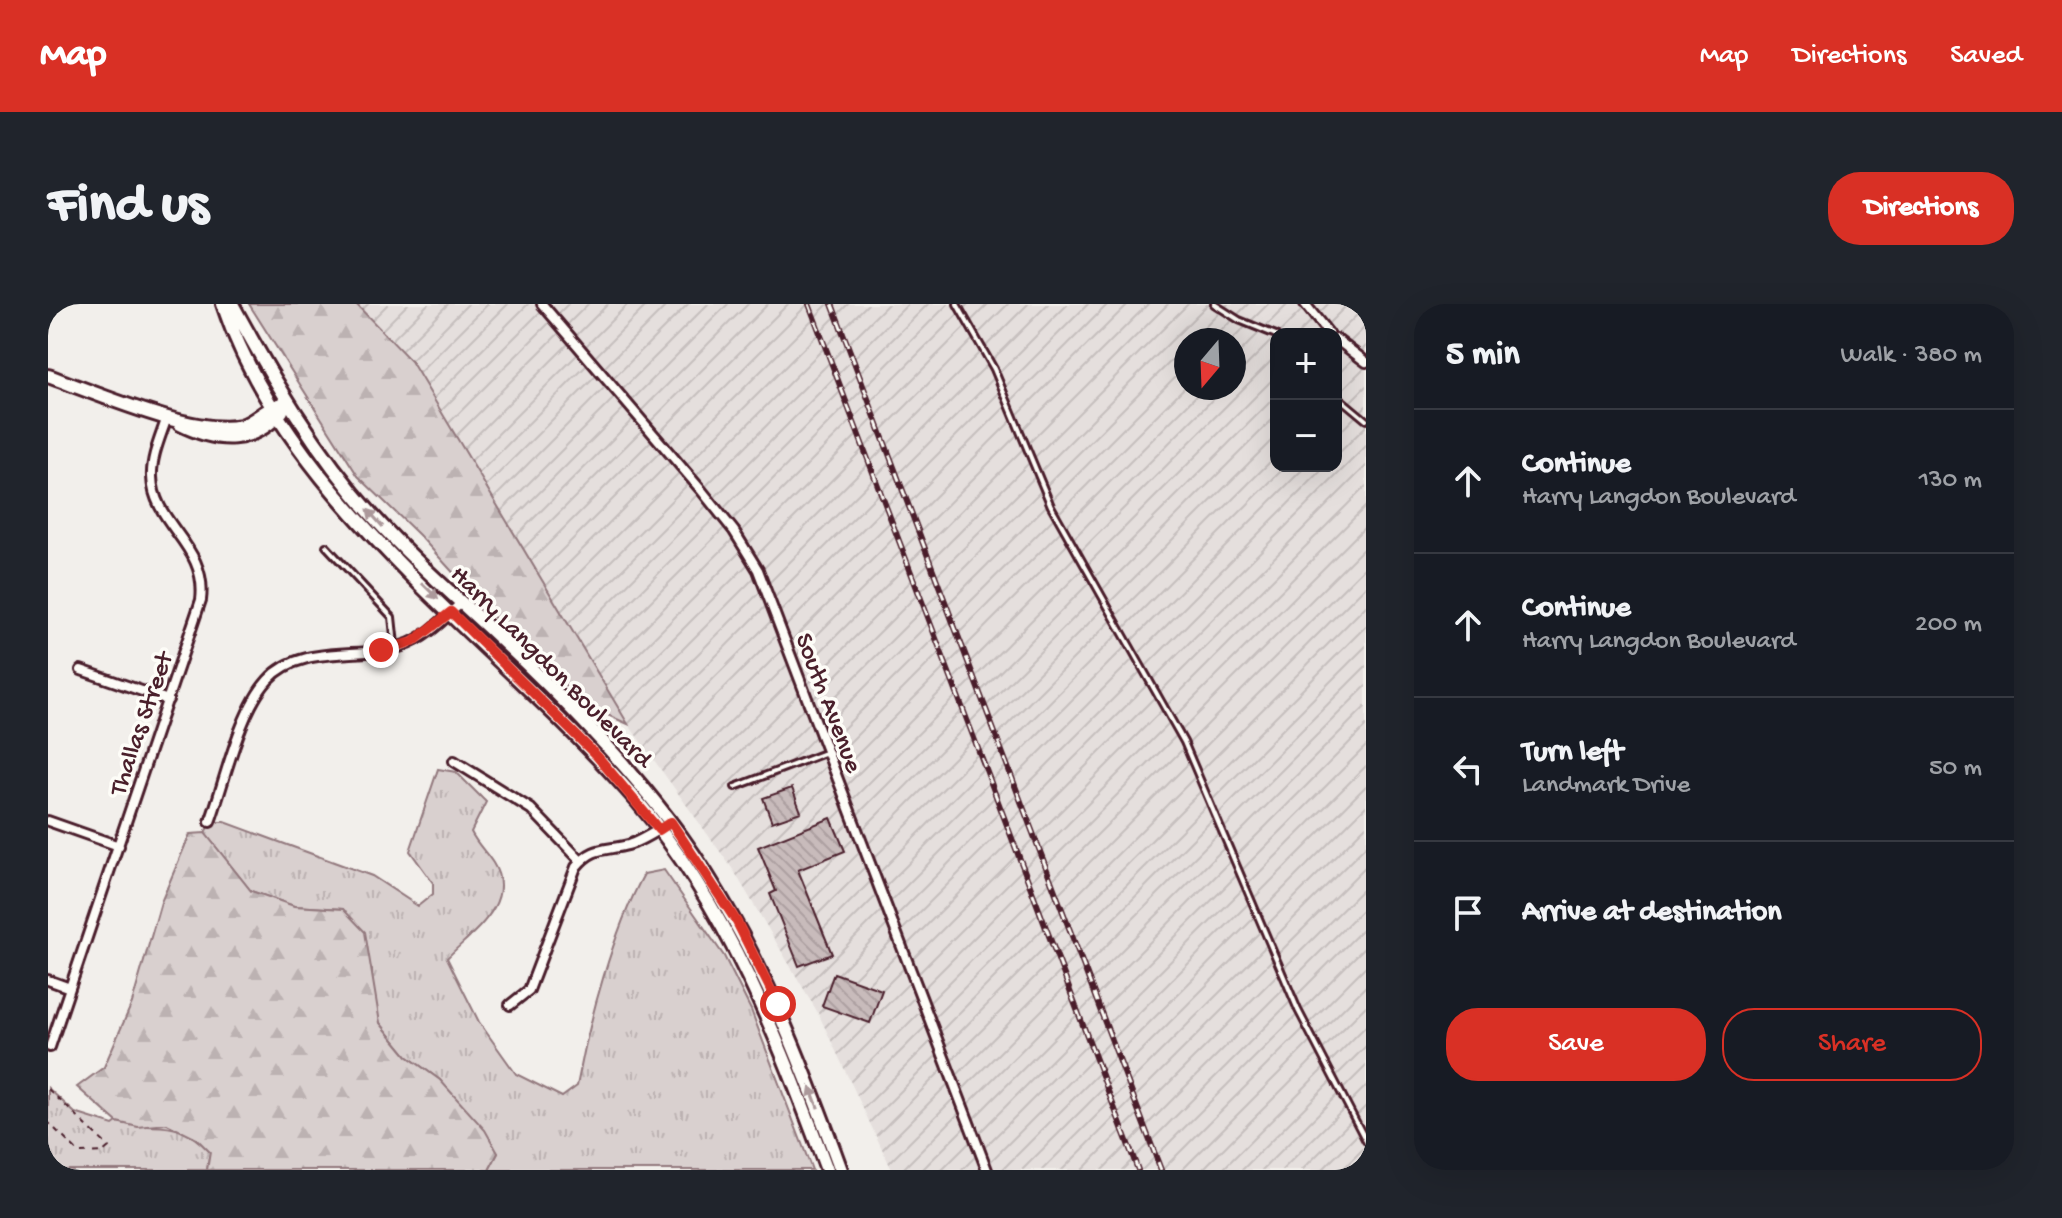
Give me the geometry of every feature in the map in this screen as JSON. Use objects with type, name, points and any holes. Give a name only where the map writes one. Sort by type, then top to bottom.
[{"type":"main road","name":"Harry Langdon Boulevard","points":[[223,304],[259,383],[276,411],[356,516],[572,709],[671,822],[711,879],[759,966],[783,1017],[841,1170]]},
{"type":"main road","name":"Harry Langdon Boulevard","points":[[232,304],[288,405],[371,515],[597,756],[659,830],[719,917],[775,1034],[827,1170]]},
{"type":"main road","points":[[48,376],[167,417],[217,438],[242,438],[260,430],[276,430],[294,438]]},
{"type":"main road","points":[[247,424],[258,405],[259,383]]},
{"type":"main road","points":[[167,417],[222,428],[247,424],[288,405]]},
{"type":"main road","points":[[260,430],[276,411]]},
{"type":"street","name":"South Avenue","points":[[542,304],[747,549],[829,751],[987,1170]]},
{"type":"street","points":[[1305,304],[1324,328]]},
{"type":"street","points":[[1342,344],[1366,362]]},
{"type":"street","name":"Thallas Street","points":[[50,1047],[168,700],[203,586],[199,563],[159,503],[153,484],[153,461],[167,417]]},
{"type":"street","points":[[210,822],[255,697],[268,679],[296,661],[395,648],[425,635],[456,608]]},
{"type":"street","points":[[81,670],[168,700]]},
{"type":"street","points":[[454,761],[531,809],[581,861]]},
{"type":"street","points":[[48,821],[119,846]]},
{"type":"street","points":[[510,1005],[529,990],[581,861],[588,853],[606,846],[628,845],[671,822]]},
{"type":"street","points":[[48,980],[70,988]]},
{"type":"lane","points":[[957,304],[994,369],[1051,506],[1184,742],[1298,1010],[1366,1141]]},
{"type":"lane","points":[[1214,304],[1239,320],[1270,333]]},
{"type":"lane","points":[[1342,400],[1366,420]]},
{"type":"lane","points":[[326,546],[392,617],[395,648]]},
{"type":"lane","points":[[735,787],[829,751]]},
{"type":"path","points":[[48,1089],[108,1143],[108,1150],[79,1153],[48,1122]]},
{"type":"path","points":[[101,1136],[105,1133]]},
{"type":"path","points":[[48,1137],[51,1165],[48,1163]]},
{"type":"shaded area","points":[[356,304],[1366,304],[1366,1170],[892,1170],[818,1013],[734,871],[628,724],[411,361]]},
{"type":"green space","points":[[249,304],[356,304],[411,361],[628,724],[587,706],[499,623],[419,535],[358,476]]},
{"type":"green space","points":[[438,769],[456,772],[486,802],[471,832],[493,863],[500,891],[496,904],[479,928],[447,958],[479,1022],[516,1074],[562,1097],[577,1086],[595,1005],[622,922],[644,874],[664,870],[724,956],[751,1010],[812,1170],[489,1170],[498,1153],[440,1080],[407,1056],[380,1023],[373,998],[372,970],[343,909],[294,906],[251,891],[205,833],[210,822],[225,822],[372,876],[418,906],[433,894],[433,883],[410,851]]},
{"type":"green space","points":[[205,833],[251,891],[294,906],[343,909],[365,932],[380,1023],[407,1056],[440,1080],[485,1130],[498,1153],[489,1170],[207,1170],[210,1152],[197,1139],[167,1124],[138,1127],[117,1122],[77,1087],[104,1067],[132,1003],[161,902],[190,834]]},
{"type":"green space","points":[[48,1088],[75,1113],[113,1125],[117,1122],[166,1127],[186,1133],[210,1152],[207,1170],[48,1170]]},
{"type":"building","points":[[792,788],[801,812],[772,822],[763,798]]},
{"type":"building","points":[[831,818],[845,851],[798,870],[832,954],[799,966],[770,894],[776,891],[758,847]]},
{"type":"building","points":[[834,973],[882,990],[870,1023],[822,1006]]},
{"type":"railway","points":[[809,304],[1138,1170]]},
{"type":"railway","points":[[832,304],[1161,1170]]},
{"type":"route","points":[[381,650],[413,642],[451,612],[597,756],[659,830],[671,822],[737,922],[778,1004]]}]
